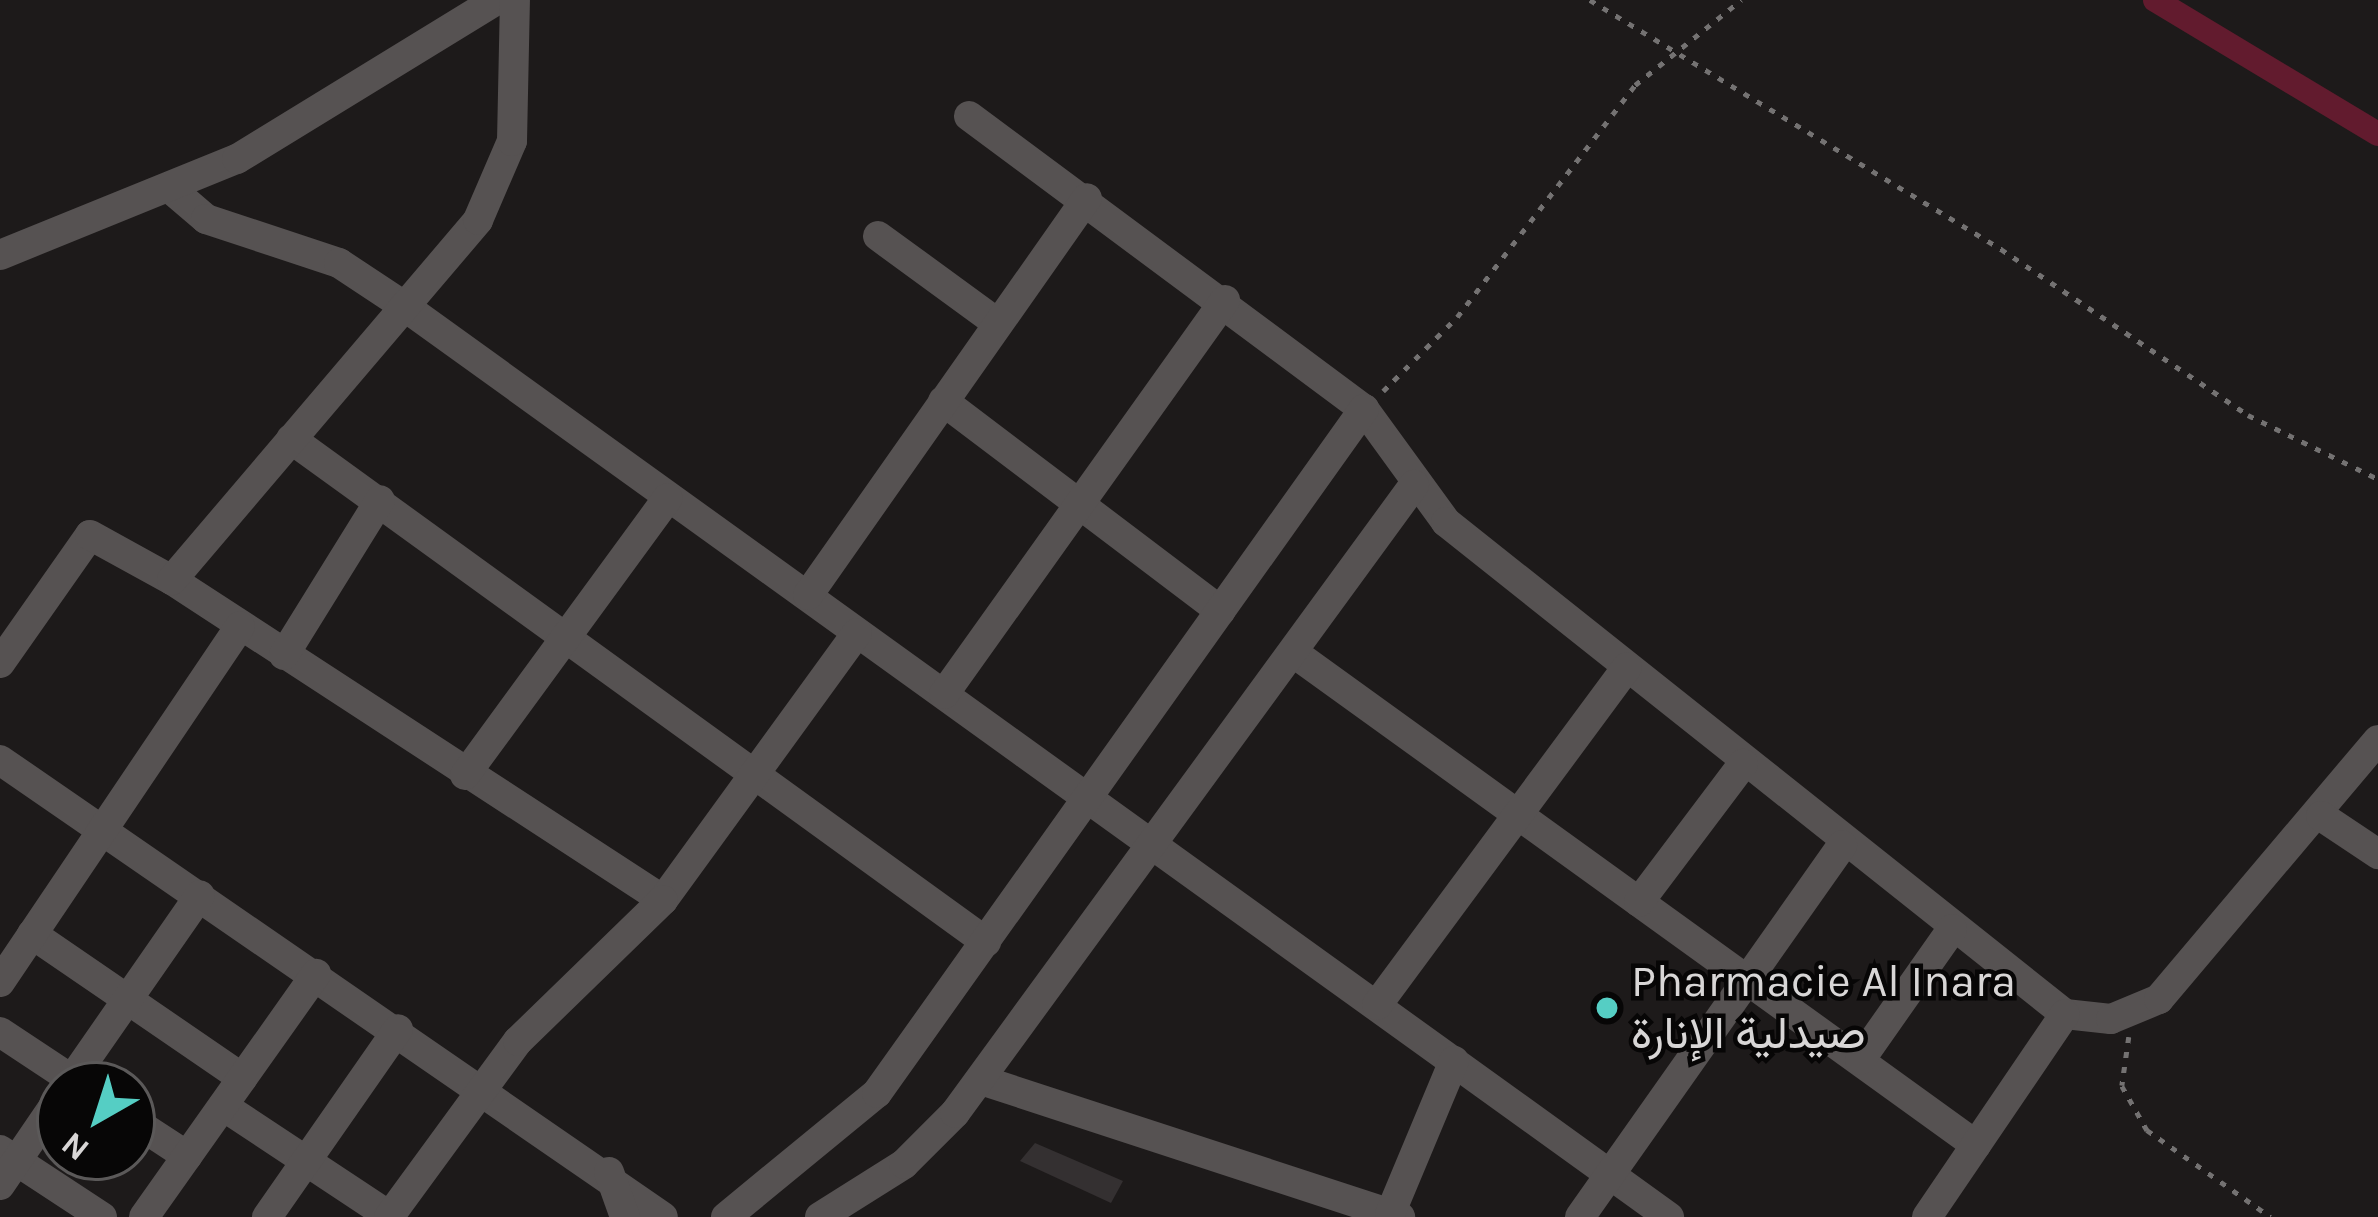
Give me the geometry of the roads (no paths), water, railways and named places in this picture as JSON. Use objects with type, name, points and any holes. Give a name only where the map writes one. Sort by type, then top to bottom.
[{"type":"street","points":[[0,255],[171,189],[368,87],[496,0]]},
{"type":"street","points":[[172,580],[502,184],[514,0]]},
{"type":"street","points":[[969,116],[1225,300],[1364,409],[1414,485],[1743,764],[2065,1014],[2135,1015],[2321,816],[2378,740]]},
{"type":"street","points":[[171,189],[227,230],[339,262],[404,306],[1669,1217]]},
{"type":"street","points":[[808,595],[1087,198]]},
{"type":"street","points":[[878,236],[996,322]]},
{"type":"street","points":[[944,694],[1083,506],[1225,300]]},
{"type":"street","points":[[943,401],[1221,610]]},
{"type":"street","points":[[726,1217],[860,1113],[1364,409]]},
{"type":"street","points":[[291,439],[568,634],[986,942]]},
{"type":"street","points":[[820,1217],[904,1164],[981,1080],[1414,485]]},
{"type":"street","points":[[465,775],[668,498]]},
{"type":"street","points":[[284,655],[380,500]]},
{"type":"street","points":[[0,663],[90,535],[172,580],[663,900]]},
{"type":"street","points":[[0,982],[240,626]]},
{"type":"street","points":[[223,1106],[389,1217],[481,1085],[663,900],[857,633]]},
{"type":"street","points":[[1294,652],[1976,1145]]},
{"type":"street","points":[[1377,1004],[1627,668]]},
{"type":"street","points":[[0,761],[609,1172],[663,1217]]},
{"type":"street","points":[[1640,902],[1743,764]]},
{"type":"street","points":[[2321,816],[2378,854]]},
{"type":"street","points":[[1580,1217],[1842,844]]},
{"type":"street","points":[[87,1061],[200,895]]},
{"type":"street","points":[[1859,1060],[1952,929]]},
{"type":"street","points":[[32,934],[242,1078]]},
{"type":"street","points":[[150,1215],[316,974]]},
{"type":"street","points":[[1927,1217],[2065,1014]]},
{"type":"street","points":[[267,1217],[398,1029]]},
{"type":"street","points":[[0,1033],[36,1061]]},
{"type":"street","points":[[981,1080],[1395,1215],[1454,1061]]},
{"type":"street","points":[[36,1128],[6,1165],[102,1217]]},
{"type":"street","points":[[156,1136],[187,1156]]},
{"type":"street","points":[[609,1172],[626,1217]]},
{"type":"waterway","points":[[2155,0],[2378,134]]},
{"type":"place","name":"Pharmacie Al Inara صيدلية الإنارة","points":[[1607,1008]]}]
